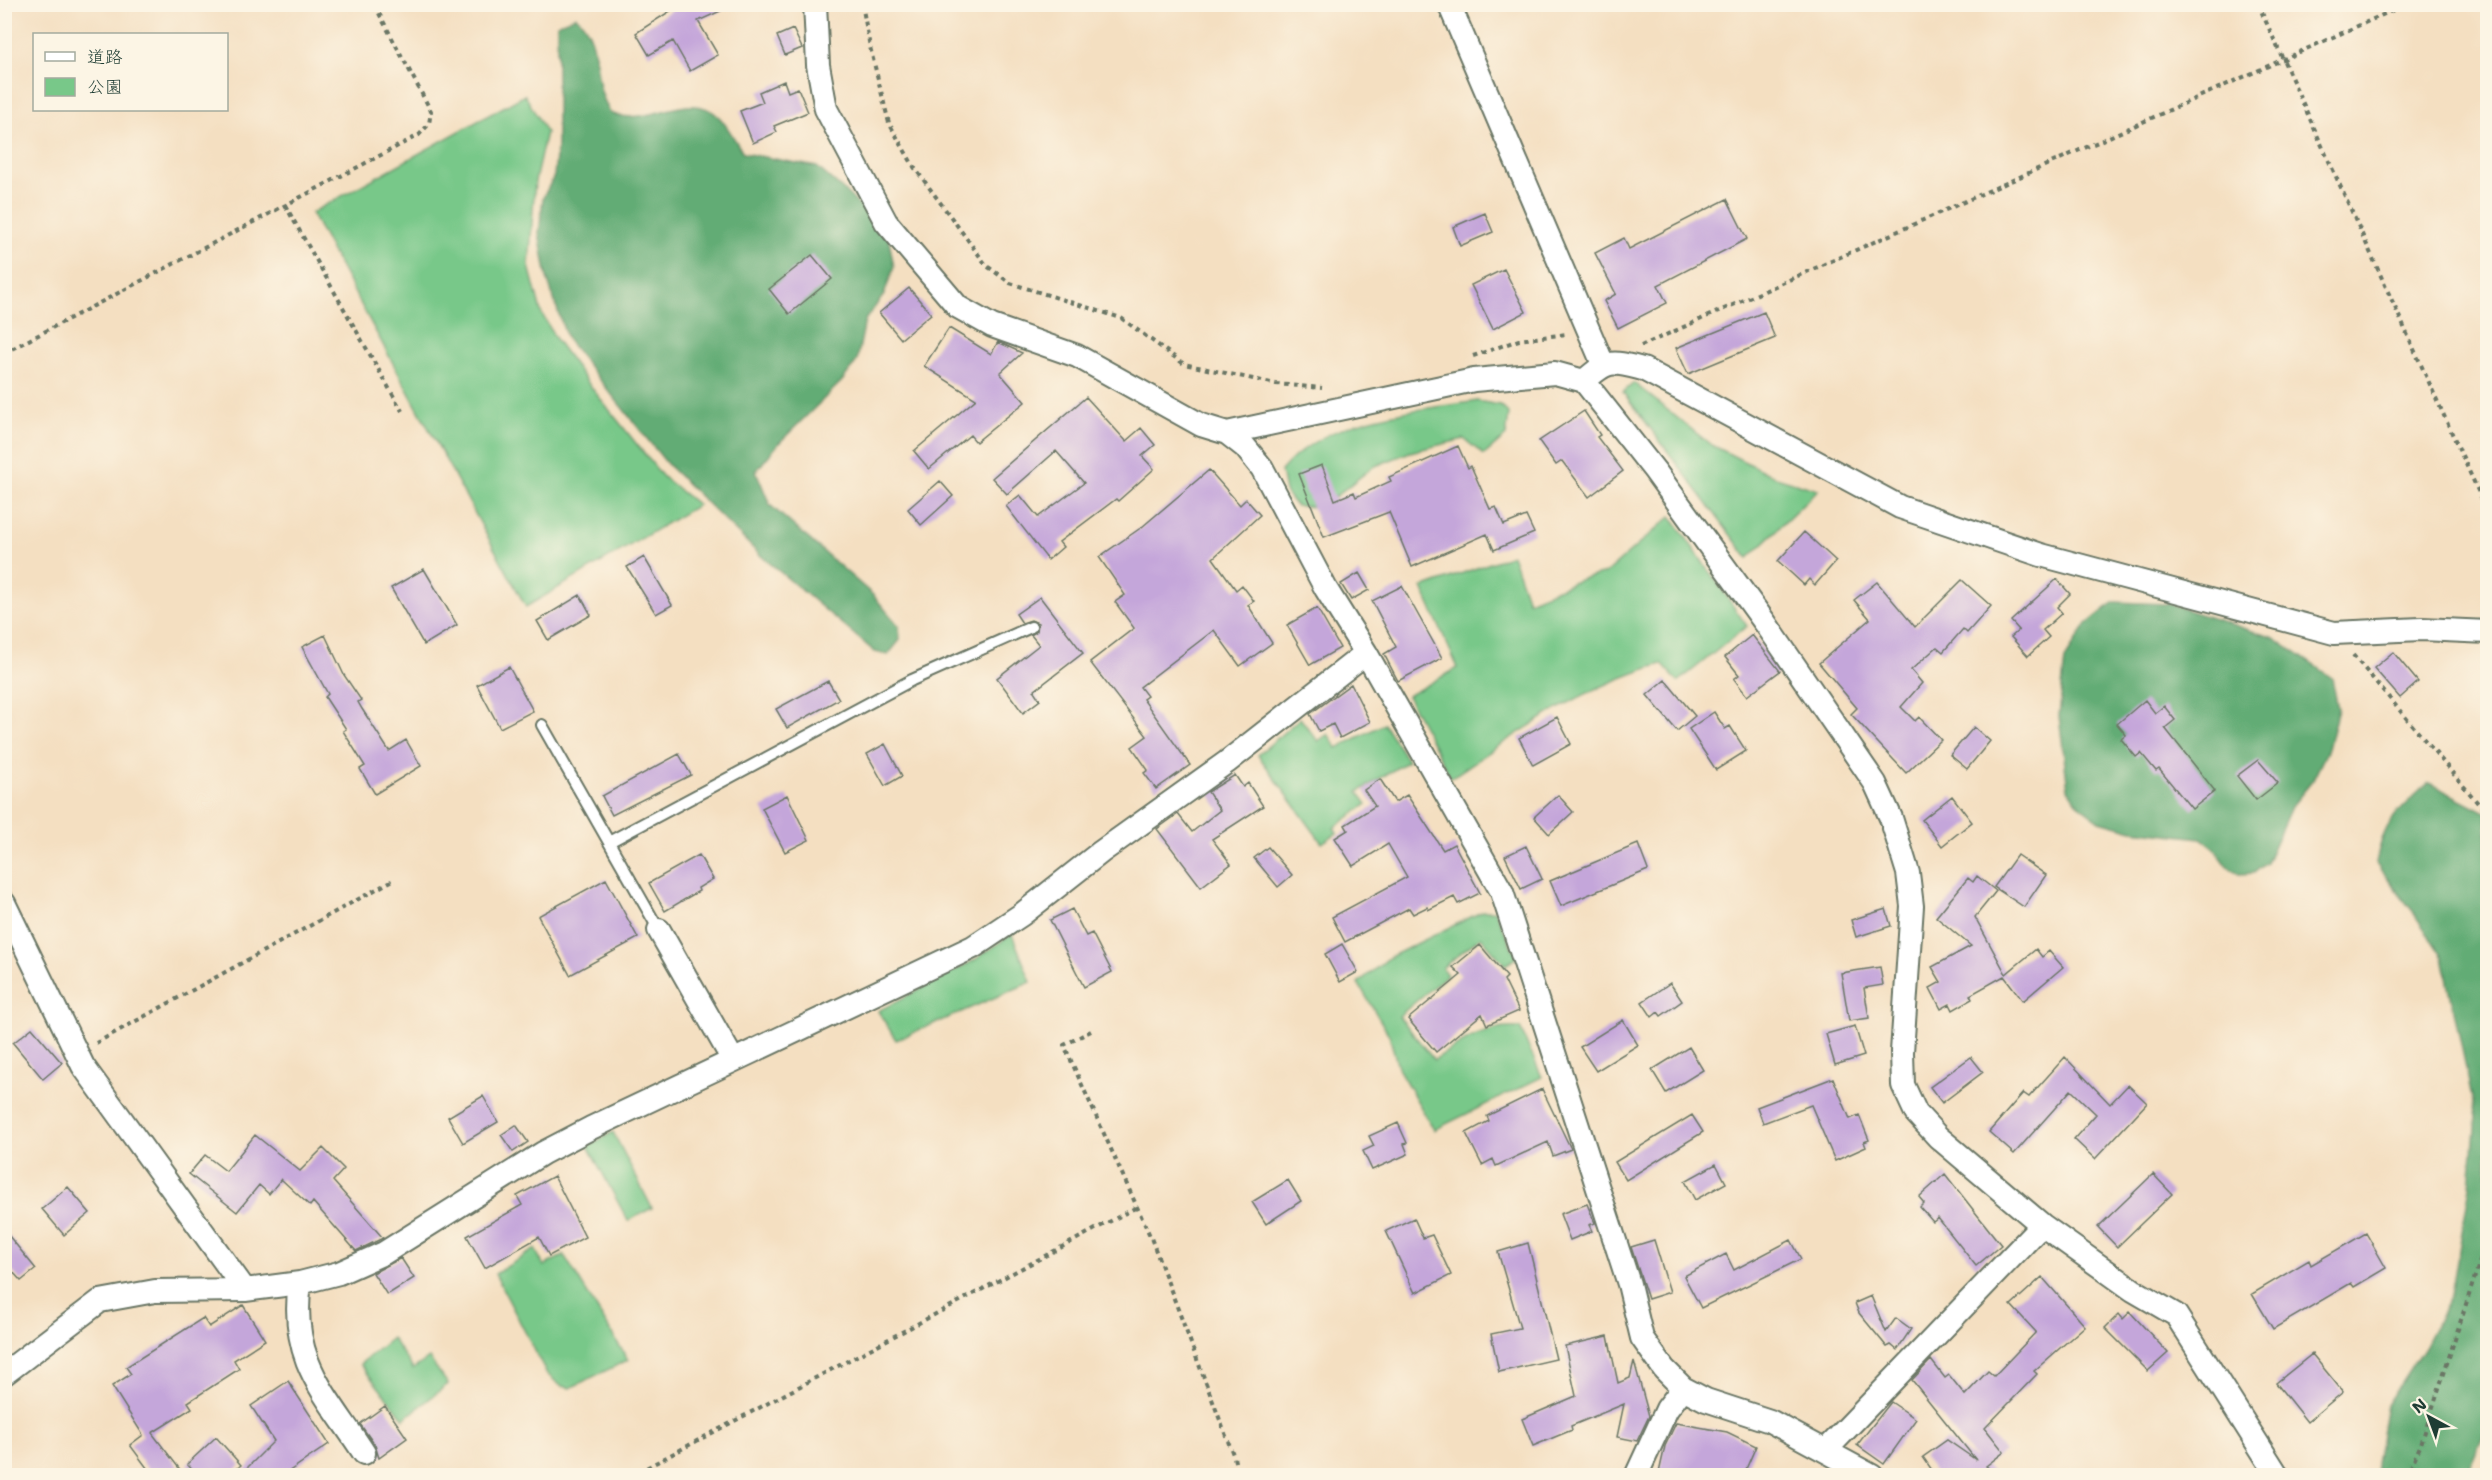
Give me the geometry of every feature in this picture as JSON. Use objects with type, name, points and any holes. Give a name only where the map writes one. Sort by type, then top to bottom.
[{"type":"street","points":[[815,4],[818,65],[826,109],[886,222],[958,307],[992,326],[1077,356],[1201,425],[1227,433],[1245,447],[1262,468],[1326,589],[1366,653],[1502,892],[1629,1284],[1642,1338],[1664,1369],[1683,1388],[1706,1400],[1770,1421],[1872,1476]]},
{"type":"street","points":[[1449,4],[1603,364]]},
{"type":"street","points":[[1584,381],[1603,364],[1618,363],[1643,369],[1900,507],[2041,555],[2334,633],[2421,629],[2487,632]]},
{"type":"street","points":[[1227,433],[1474,380],[1555,373],[1584,381],[1655,471],[1752,605],[1875,783],[1891,819],[1908,873],[1912,906],[1902,1052],[1903,1085],[1916,1113],[1938,1137],[2042,1224],[2133,1290],[2176,1315],[2278,1476]]},
{"type":"street","points":[[4,1374],[100,1301],[155,1291],[246,1290],[300,1284],[339,1274],[384,1253],[543,1153],[973,947],[1021,915],[1101,852],[1227,762],[1366,653]]},
{"type":"street","points":[[4,903],[77,1054],[132,1136],[246,1290]]},
{"type":"street","points":[[659,930],[733,1060]]},
{"type":"street","points":[[1826,1450],[2042,1224]]},
{"type":"street","points":[[300,1284],[296,1311],[302,1352],[311,1372],[364,1453]]},
{"type":"street","points":[[1636,1476],[1666,1409],[1683,1388]]},
{"type":"lane","points":[[609,842],[912,680],[1031,627]]},
{"type":"lane","points":[[542,725],[659,930]]},
{"type":"path","points":[[4,353],[419,135],[429,124],[431,111],[374,4]]},
{"type":"path","points":[[862,4],[870,47],[890,123],[914,167],[987,266],[1010,283],[1121,318],[1184,364],[1276,384],[1330,389]]},
{"type":"path","points":[[2258,4],[2487,513]]},
{"type":"path","points":[[1466,358],[1519,340],[1568,334],[1603,364],[2407,4]]},
{"type":"path","points":[[285,205],[402,411]]},
{"type":"path","points":[[2334,633],[2487,815]]},
{"type":"path","points":[[77,1054],[395,879]]},
{"type":"path","points":[[1091,1031],[1064,1046],[1137,1207],[1234,1457],[1238,1476]]},
{"type":"path","points":[[631,1476],[1137,1207]]},
{"type":"path","points":[[2407,1476],[2421,1444],[2487,1236]]},
{"type":"green space","points":[[576,16],[589,32],[601,91],[610,113],[640,116],[683,107],[696,106],[708,109],[720,118],[743,153],[817,167],[849,195],[888,235],[894,267],[884,295],[865,320],[857,361],[842,381],[780,442],[756,471],[770,505],[873,595],[899,626],[900,640],[888,655],[875,652],[760,555],[668,465],[567,339],[547,278],[539,233],[543,198],[554,176],[557,146],[557,24]]},
{"type":"green space","points":[[525,95],[546,132],[535,181],[529,266],[541,312],[557,341],[591,387],[663,477],[698,505],[526,607],[311,213]]},
{"type":"green space","points":[[1634,383],[1710,444],[1773,476],[1818,490],[1748,558],[1623,392]]},
{"type":"green space","points":[[1477,401],[1500,405],[1509,414],[1506,436],[1484,455],[1464,439],[1410,452],[1373,467],[1322,507],[1296,506],[1285,492],[1281,471],[1300,452],[1322,438],[1371,419]]},
{"type":"green space","points":[[1671,516],[1747,626],[1678,682],[1662,664],[1605,685],[1527,727],[1451,778],[1407,696],[1458,668],[1422,588],[1512,555],[1528,601],[1582,579],[1606,573]]},
{"type":"green space","points":[[2114,602],[2169,604],[2274,638],[2332,678],[2338,709],[2328,749],[2313,780],[2291,807],[2266,863],[2254,873],[2240,874],[2229,868],[2215,849],[2201,838],[2132,830],[2100,821],[2080,806],[2068,789],[2059,716],[2065,659],[2087,624]]},
{"type":"green space","points":[[1300,718],[1318,741],[1328,734],[1337,748],[1384,724],[1408,761],[1358,792],[1367,804],[1334,828],[1337,833],[1322,843],[1258,755]]},
{"type":"green space","points":[[2429,783],[2487,813],[2487,1428],[2466,1475],[2377,1475],[2376,1463],[2386,1405],[2424,1347],[2451,1295],[2470,1186],[2476,1117],[2443,957],[2411,909],[2376,864],[2387,827],[2408,801]]},
{"type":"green space","points":[[1483,911],[1495,911],[1517,958],[1505,965],[1481,937],[1442,968],[1447,975],[1399,1016],[1434,1060],[1474,1036],[1496,1029],[1520,1028],[1542,1077],[1434,1130],[1399,1070],[1389,1035],[1358,983],[1390,957]]},
{"type":"green space","points":[[1012,934],[1031,982],[896,1040],[878,1011],[973,961]]},
{"type":"green space","points":[[613,1132],[652,1208],[628,1221],[588,1146]]},
{"type":"green space","points":[[535,1249],[544,1266],[564,1255],[628,1360],[570,1388],[561,1386],[547,1374],[495,1274]]},
{"type":"green space","points":[[392,1338],[413,1369],[429,1358],[448,1384],[404,1419],[360,1364]]},
{"type":"building","points":[[681,4],[736,4],[698,21],[718,55],[690,71],[673,41],[649,55],[636,33]]},
{"type":"building","points":[[793,29],[802,48],[785,55],[777,36]]},
{"type":"building","points":[[784,81],[788,92],[798,88],[808,112],[774,126],[777,132],[753,143],[740,111],[763,102],[759,92]]},
{"type":"building","points":[[1727,199],[1747,239],[1658,285],[1667,303],[1618,328],[1604,301],[1616,294],[1595,253],[1624,238],[1629,249]]},
{"type":"building","points":[[1485,213],[1493,232],[1460,246],[1453,227]]},
{"type":"building","points":[[812,255],[832,279],[789,314],[769,289]]},
{"type":"building","points":[[1504,269],[1526,312],[1493,329],[1471,285]]},
{"type":"building","points":[[909,288],[931,314],[901,339],[879,313]]},
{"type":"building","points":[[1764,312],[1775,338],[1688,374],[1676,348]]},
{"type":"building","points":[[949,328],[991,354],[998,342],[1022,353],[1000,373],[1025,402],[976,442],[970,435],[929,469],[914,451],[976,399],[924,366]]},
{"type":"building","points":[[1086,397],[1126,441],[1141,428],[1155,445],[1142,456],[1154,469],[1118,501],[1116,499],[1059,542],[1063,547],[1048,560],[1006,506],[1020,495],[1038,517],[1084,483],[1056,451],[1007,494],[992,478]]},
{"type":"building","points":[[1584,411],[1600,435],[1597,437],[1623,471],[1589,497],[1562,461],[1556,465],[1539,441]]},
{"type":"building","points":[[1458,446],[1468,468],[1471,466],[1490,509],[1496,507],[1504,525],[1526,516],[1534,533],[1494,550],[1487,534],[1412,567],[1389,512],[1324,537],[1299,474],[1322,465],[1335,500],[1354,492],[1356,497],[1391,481],[1389,477]]},
{"type":"building","points":[[1209,470],[1240,505],[1246,499],[1260,515],[1213,558],[1236,590],[1242,585],[1254,601],[1248,605],[1272,643],[1240,666],[1214,630],[1140,687],[1147,696],[1143,699],[1190,765],[1156,789],[1144,773],[1148,770],[1132,747],[1147,736],[1090,662],[1134,628],[1115,602],[1125,595],[1099,557],[1142,527]]},
{"type":"building","points":[[940,481],[953,496],[921,525],[908,509]]},
{"type":"building","points":[[1804,532],[1836,561],[1815,585],[1809,579],[1804,585],[1778,561]]},
{"type":"building","points":[[644,557],[672,605],[656,614],[627,567]]},
{"type":"building","points":[[424,569],[457,625],[424,645],[391,588]]},
{"type":"building","points":[[1359,573],[1369,590],[1351,600],[1341,584]]},
{"type":"building","points":[[2057,579],[2070,594],[2057,607],[2062,613],[2043,630],[2049,637],[2028,656],[2011,637],[2019,630],[2011,621]]},
{"type":"building","points":[[1962,580],[1991,606],[1967,633],[1963,629],[1943,652],[1937,647],[1911,670],[1922,683],[1901,707],[1915,721],[1919,717],[1941,740],[1906,773],[1851,714],[1857,708],[1819,663],[1870,619],[1854,600],[1877,582],[1915,627]]},
{"type":"building","points":[[1402,586],[1442,658],[1398,681],[1384,654],[1396,647],[1372,601]]},
{"type":"building","points":[[580,595],[591,615],[548,640],[537,621]]},
{"type":"building","points":[[1040,597],[1083,653],[1034,691],[1040,700],[1023,713],[997,678],[1039,645],[1031,635],[1037,631],[1038,623],[1031,620],[1022,623],[1016,614]]},
{"type":"building","points":[[1317,608],[1340,648],[1310,665],[1287,625]]},
{"type":"building","points":[[325,635],[344,675],[361,700],[358,702],[389,751],[406,740],[421,766],[375,794],[360,769],[365,766],[343,731],[346,729],[325,697],[328,694],[302,647]]},
{"type":"building","points":[[1752,635],[1780,671],[1747,696],[1734,679],[1739,675],[1725,657]]},
{"type":"building","points":[[2393,652],[2418,682],[2400,698],[2374,668]]},
{"type":"building","points":[[509,667],[533,711],[500,728],[477,685]]},
{"type":"building","points":[[1665,680],[1695,716],[1677,731],[1647,695]]},
{"type":"building","points":[[828,681],[839,699],[787,728],[776,709]]},
{"type":"building","points":[[1351,684],[1370,722],[1340,738],[1333,724],[1319,731],[1310,714]]},
{"type":"building","points":[[2145,700],[2155,713],[2164,706],[2175,720],[2165,728],[2215,791],[2192,809],[2159,769],[2156,771],[2141,753],[2136,757],[2121,739],[2126,735],[2117,724]]},
{"type":"building","points":[[1714,712],[1725,729],[1730,726],[1746,751],[1716,770],[1689,729]]},
{"type":"building","points":[[1557,717],[1571,744],[1533,765],[1519,738]]},
{"type":"building","points":[[1974,727],[1990,741],[1967,769],[1950,755]]},
{"type":"building","points":[[885,744],[902,776],[885,786],[867,754]]},
{"type":"building","points":[[679,754],[691,775],[612,815],[602,796]]},
{"type":"building","points":[[2258,760],[2278,783],[2256,800],[2237,776]]},
{"type":"building","points":[[1235,775],[1243,787],[1248,783],[1263,806],[1212,839],[1231,864],[1201,887],[1157,829],[1178,814],[1192,832],[1220,810],[1208,792]]},
{"type":"building","points":[[1380,779],[1395,802],[1407,795],[1443,850],[1454,844],[1480,893],[1458,904],[1454,897],[1428,910],[1427,907],[1413,914],[1409,908],[1345,942],[1332,917],[1407,877],[1388,844],[1353,866],[1335,838],[1348,830],[1345,825],[1375,806],[1364,790]]},
{"type":"building","points":[[787,795],[809,840],[785,852],[762,808]]},
{"type":"building","points":[[1558,795],[1573,812],[1549,834],[1534,817]]},
{"type":"building","points":[[1952,796],[1972,822],[1942,846],[1922,820]]},
{"type":"building","points":[[1638,844],[1648,870],[1561,906],[1550,881]]},
{"type":"building","points":[[1526,846],[1542,879],[1521,889],[1505,856]]},
{"type":"building","points":[[1268,847],[1292,875],[1278,887],[1254,858]]},
{"type":"building","points":[[699,855],[713,879],[698,888],[699,891],[665,911],[649,883]]},
{"type":"building","points":[[2017,855],[2046,875],[2024,907],[1994,887]]},
{"type":"building","points":[[1977,876],[1996,891],[1975,917],[2006,974],[2036,949],[2042,957],[2049,951],[2063,967],[2023,1001],[2004,976],[1970,995],[1972,999],[1953,1010],[1950,1004],[1941,1009],[1930,988],[1941,982],[1932,967],[1971,946],[1936,917],[1968,878],[1973,882]]},
{"type":"building","points":[[606,879],[638,938],[570,975],[538,916]]},
{"type":"building","points":[[1072,909],[1086,936],[1092,933],[1112,972],[1084,987],[1050,920]]},
{"type":"building","points":[[1886,909],[1891,926],[1856,937],[1851,920]]},
{"type":"building","points":[[1342,944],[1358,972],[1340,982],[1325,954]]},
{"type":"building","points":[[1480,945],[1507,977],[1504,980],[1519,1011],[1487,1025],[1482,1014],[1436,1052],[1408,1019],[1461,975],[1453,967]]},
{"type":"building","points":[[1880,967],[1883,985],[1864,988],[1869,1018],[1849,1021],[1841,973]]},
{"type":"building","points":[[1670,983],[1682,1001],[1661,1016],[1658,1012],[1652,1017],[1642,1002]]},
{"type":"building","points":[[1623,1020],[1638,1045],[1596,1071],[1580,1047]]},
{"type":"building","points":[[1855,1026],[1864,1056],[1835,1065],[1826,1034]]},
{"type":"building","points":[[32,1028],[62,1063],[43,1079],[13,1043]]},
{"type":"building","points":[[1689,1047],[1703,1070],[1666,1093],[1652,1070]]},
{"type":"building","points":[[1971,1057],[1983,1072],[1942,1103],[1930,1087]]},
{"type":"building","points":[[2065,1057],[2110,1104],[2128,1085],[2147,1103],[2095,1159],[2074,1139],[2096,1114],[2071,1090],[2014,1154],[1989,1132],[2023,1093],[2029,1097]]},
{"type":"building","points":[[1833,1078],[1850,1119],[1859,1115],[1869,1140],[1864,1142],[1866,1147],[1835,1161],[1811,1105],[1763,1123],[1757,1107]]},
{"type":"building","points":[[1542,1089],[1571,1149],[1553,1156],[1548,1142],[1496,1166],[1493,1159],[1482,1165],[1466,1133],[1489,1121],[1487,1116]]},
{"type":"building","points":[[483,1096],[498,1122],[463,1143],[448,1117]]},
{"type":"building","points":[[1692,1115],[1703,1132],[1626,1180],[1615,1162]]},
{"type":"building","points":[[1398,1123],[1407,1143],[1404,1144],[1408,1154],[1372,1170],[1363,1151],[1374,1146],[1369,1136]]},
{"type":"building","points":[[516,1125],[528,1142],[513,1152],[501,1135]]},
{"type":"building","points":[[255,1135],[300,1171],[323,1148],[344,1169],[333,1181],[383,1238],[356,1251],[313,1202],[310,1206],[281,1179],[269,1194],[259,1185],[237,1212],[189,1174],[205,1155],[226,1171]]},
{"type":"building","points":[[1716,1164],[1726,1183],[1695,1200],[1685,1181]]},
{"type":"building","points":[[1945,1174],[2001,1245],[1976,1266],[1938,1218],[1933,1222],[1920,1207],[1924,1203],[1919,1197]]},
{"type":"building","points":[[2153,1174],[2172,1194],[2117,1247],[2098,1227]]},
{"type":"building","points":[[554,1176],[585,1237],[549,1256],[539,1237],[485,1268],[467,1236],[522,1205],[517,1196]]},
{"type":"building","points":[[1288,1180],[1301,1201],[1266,1224],[1252,1202]]},
{"type":"building","points":[[68,1187],[90,1213],[64,1235],[42,1209]]},
{"type":"building","points":[[1587,1204],[1595,1223],[1589,1225],[1592,1231],[1570,1240],[1560,1214]]},
{"type":"building","points":[[1414,1218],[1423,1238],[1432,1235],[1451,1275],[1415,1293],[1386,1231]]},
{"type":"building","points":[[4,1230],[36,1269],[21,1281],[4,1262]]},
{"type":"building","points":[[2366,1233],[2386,1268],[2354,1287],[2351,1283],[2273,1329],[2252,1294],[2309,1260],[2311,1265]]},
{"type":"building","points":[[1654,1240],[1670,1292],[1648,1299],[1631,1247]]},
{"type":"building","points":[[1791,1240],[1801,1259],[1701,1308],[1684,1276],[1726,1254],[1734,1270]]},
{"type":"building","points":[[1528,1243],[1556,1359],[1499,1372],[1491,1334],[1520,1328],[1498,1252]]},
{"type":"building","points":[[401,1258],[414,1278],[387,1295],[373,1273]]},
{"type":"building","points":[[2042,1277],[2085,1326],[2034,1371],[2037,1374],[1985,1428],[2004,1452],[1986,1466],[1999,1476],[1936,1476],[1923,1457],[1947,1440],[1976,1460],[1912,1380],[1931,1360],[1945,1378],[1949,1375],[1965,1395],[1988,1371],[1994,1376],[2036,1332],[2011,1305]]},
{"type":"building","points":[[1871,1296],[1886,1332],[1896,1318],[1911,1329],[1897,1350],[1891,1345],[1887,1347],[1859,1313],[1855,1303]]},
{"type":"building","points":[[243,1305],[265,1340],[234,1360],[239,1369],[188,1402],[192,1408],[152,1433],[185,1476],[153,1476],[130,1445],[143,1435],[112,1386],[131,1374],[126,1367],[203,1318],[209,1327]]},
{"type":"building","points":[[2130,1312],[2168,1353],[2148,1371],[2105,1328],[2119,1314],[2123,1319]]},
{"type":"building","points":[[1608,1336],[1618,1383],[1630,1378],[1634,1361],[1649,1416],[1637,1441],[1617,1437],[1624,1404],[1571,1426],[1572,1430],[1533,1446],[1522,1419],[1576,1396],[1565,1346]]},
{"type":"building","points":[[2312,1354],[2343,1392],[2307,1422],[2276,1383]]},
{"type":"building","points":[[288,1381],[329,1444],[282,1476],[239,1476],[274,1441],[251,1406]]},
{"type":"building","points":[[1891,1402],[1916,1419],[1884,1464],[1857,1445]]},
{"type":"building","points":[[385,1406],[407,1438],[379,1458],[375,1445],[360,1424]]},
{"type":"building","points":[[1676,1423],[1727,1432],[1756,1446],[1743,1476],[1694,1476],[1678,1472],[1677,1476],[1671,1476],[1659,1473],[1665,1446]]},
{"type":"building","points":[[216,1437],[241,1465],[229,1476],[198,1476],[187,1464]]}]
